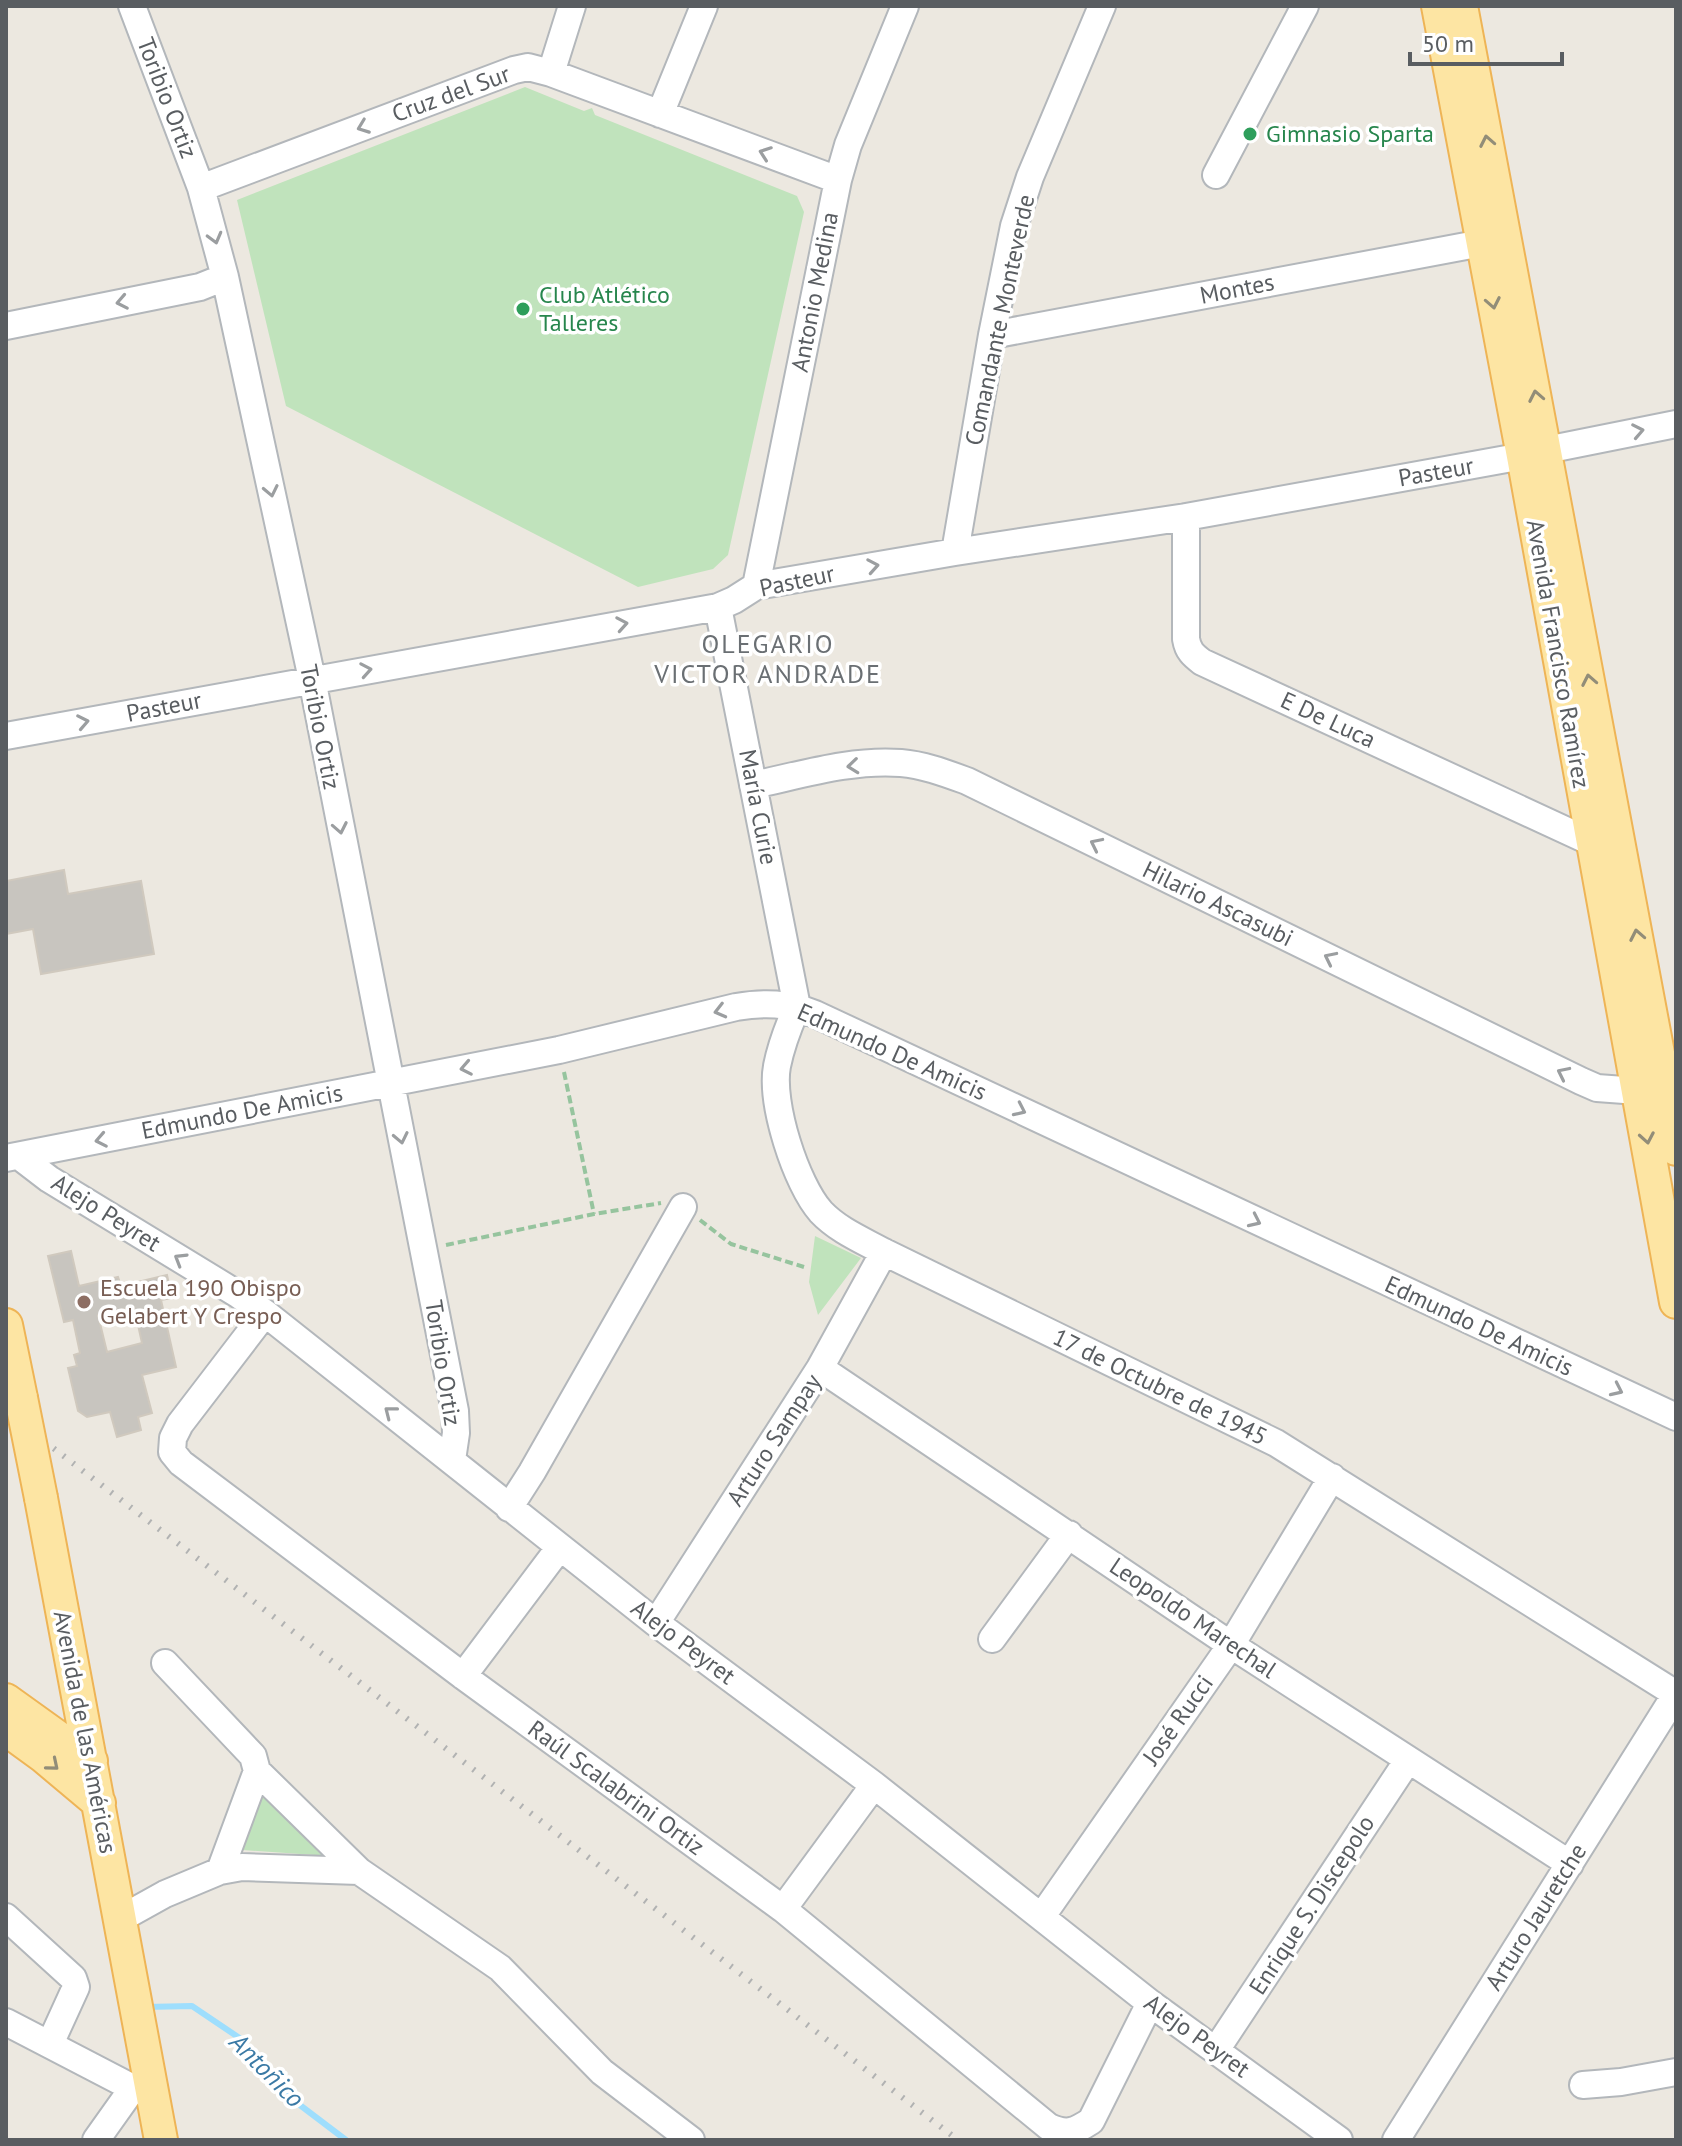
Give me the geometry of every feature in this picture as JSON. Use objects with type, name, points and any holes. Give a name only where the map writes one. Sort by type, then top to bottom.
[{"type":"main road","name":"Avenida Francisco Ramírez","points":[[1438,6],[1482,243],[1534,453],[1668,1065],[1676,1149]]},
{"type":"main road","name":"Avenida Francisco Ramírez","points":[[1461,6],[1534,453],[1591,842],[1676,1302]]},
{"type":"main road","name":"Avenida de las Américas","points":[[6,1325],[120,1919],[141,2083],[161,2140]]},
{"type":"main road","points":[[7,1711],[53,1701],[76,1692]]},
{"type":"main road","points":[[7,1711],[91,1761]]},
{"type":"main road","points":[[7,1711],[43,1756],[99,1803]]},
{"type":"street","name":"Toribio Ortiz","points":[[132,6],[201,188],[225,277],[312,679],[424,1249],[455,1411],[452,1460]]},
{"type":"street","points":[[551,73],[572,6]]},
{"type":"street","points":[[660,114],[704,6]]},
{"type":"street","name":"Antonio Medina","points":[[756,586],[838,180],[848,145],[905,6]]},
{"type":"street","name":"Comandante Monteverde","points":[[955,552],[992,335],[1020,203],[1102,6]]},
{"type":"street","points":[[1216,175],[1305,6]]},
{"type":"street","name":"Cruz del Sur","points":[[201,188],[528,67],[838,180]]},
{"type":"street","name":"Montes","points":[[992,335],[1482,243]]},
{"type":"street","points":[[6,326],[200,287],[225,277]]},
{"type":"street","name":"Pasteur","points":[[6,736],[718,607],[756,586],[1186,517],[1676,424]]},
{"type":"street","name":"E De Luca","points":[[1186,517],[1185,622],[1187,648],[1192,655],[1591,842]]},
{"type":"street","name":"María Curie","points":[[718,607],[797,1007]]},
{"type":"street","name":"Hilario Ascasubi","points":[[753,785],[844,767],[899,763],[929,768],[967,781],[1581,1081],[1597,1088],[1638,1091]]},
{"type":"street","name":"Edmundo De Amicis","points":[[12,1157],[559,1050],[736,1007],[761,1003],[797,1007],[1676,1417]]},
{"type":"street","name":"17 de Octubre de 1945","points":[[797,1007],[777,1066],[776,1086],[796,1169],[820,1211],[838,1227],[1276,1443],[1676,1694]]},
{"type":"street","points":[[1628,1034],[1668,1065],[1638,1091]]},
{"type":"street","name":"Alejo Peyret","points":[[12,1157],[265,1313],[656,1623],[874,1785],[1150,2003],[1339,2140]]},
{"type":"street","points":[[509,1508],[683,1207]]},
{"type":"street","name":"Arturo Sampay","points":[[656,1623],[820,1368],[884,1252]]},
{"type":"street","name":"Raúl Scalabrini Ortiz","points":[[265,1313],[180,1424],[173,1438],[172,1452],[181,1463],[463,1676],[783,1909],[1049,2127],[1060,2132],[1076,2131],[1091,2121],[1150,2003]]},
{"type":"street","name":"Leopoldo Marechal","points":[[820,1368],[1231,1645],[1570,1864]]},
{"type":"street","name":"José Rucci","points":[[1042,1916],[1231,1645],[1332,1477]]},
{"type":"street","points":[[992,1639],[1069,1534]]},
{"type":"street","points":[[463,1676],[560,1547]]},
{"type":"street","points":[[165,1663],[253,1756],[257,1771],[359,1871],[500,1968],[602,2072],[691,2140]]},
{"type":"street","name":"Arturo Jauretche","points":[[1396,2140],[1676,1694]]},
{"type":"street","name":"Enrique S. Discepolo","points":[[1216,2050],[1408,1760]]},
{"type":"street","points":[[220,1871],[257,1771]]},
{"type":"street","points":[[783,1909],[874,1785]]},
{"type":"street","points":[[120,1919],[165,1894],[220,1871],[242,1867],[359,1871]]},
{"type":"street","points":[[6,1917],[73,1978],[76,1987],[50,2044]]},
{"type":"street","points":[[6,2022],[141,2083],[96,2140]]},
{"type":"street","points":[[1583,2085],[1676,2072]]},
{"type":"path","points":[[559,1050],[594,1214]]},
{"type":"path","points":[[424,1249],[671,1201],[731,1244],[804,1267]]},
{"type":"green space","name":"Club Atlético Talleres","points":[[525,87],[584,111],[592,108],[595,115],[797,196],[804,212],[728,555],[713,569],[638,587],[286,406],[237,200]]},
{"type":"green space","points":[[815,1236],[861,1258],[818,1315],[809,1282]]},
{"type":"green space","points":[[261,1792],[329,1856],[243,1850]]},
{"type":"building","points":[[64,870],[68,894],[141,881],[154,954],[41,974],[33,929],[6,934],[6,881]]},
{"type":"building","points":[[71,1251],[79,1286],[118,1277],[121,1286],[167,1275],[172,1298],[161,1300],[176,1367],[142,1375],[152,1413],[138,1417],[141,1430],[117,1437],[110,1412],[87,1417],[78,1411],[68,1368],[77,1366],[74,1355],[80,1353],[73,1320],[64,1322],[48,1256]],"holes":[[[134,1307],[142,1343],[107,1352],[98,1315]]]},
{"type":"waterway","name":"Antoñico","points":[[145,2007],[192,2006],[241,2039],[284,2093],[346,2140]]},
{"type":"railway","points":[[6,1412],[958,2140]]},
{"type":"place","name":"Gimnasio Sparta","points":[[1250,134]]},
{"type":"place","name":"Club Atlético Talleres","points":[[523,309]]},
{"type":"place","name":"Escuela 190 Obispo Gelabert Y Crespo","points":[[84,1302]]},
{"type":"district","name":"OLEGARIO VICTOR ANDRADE","points":[[768,659]]}]
